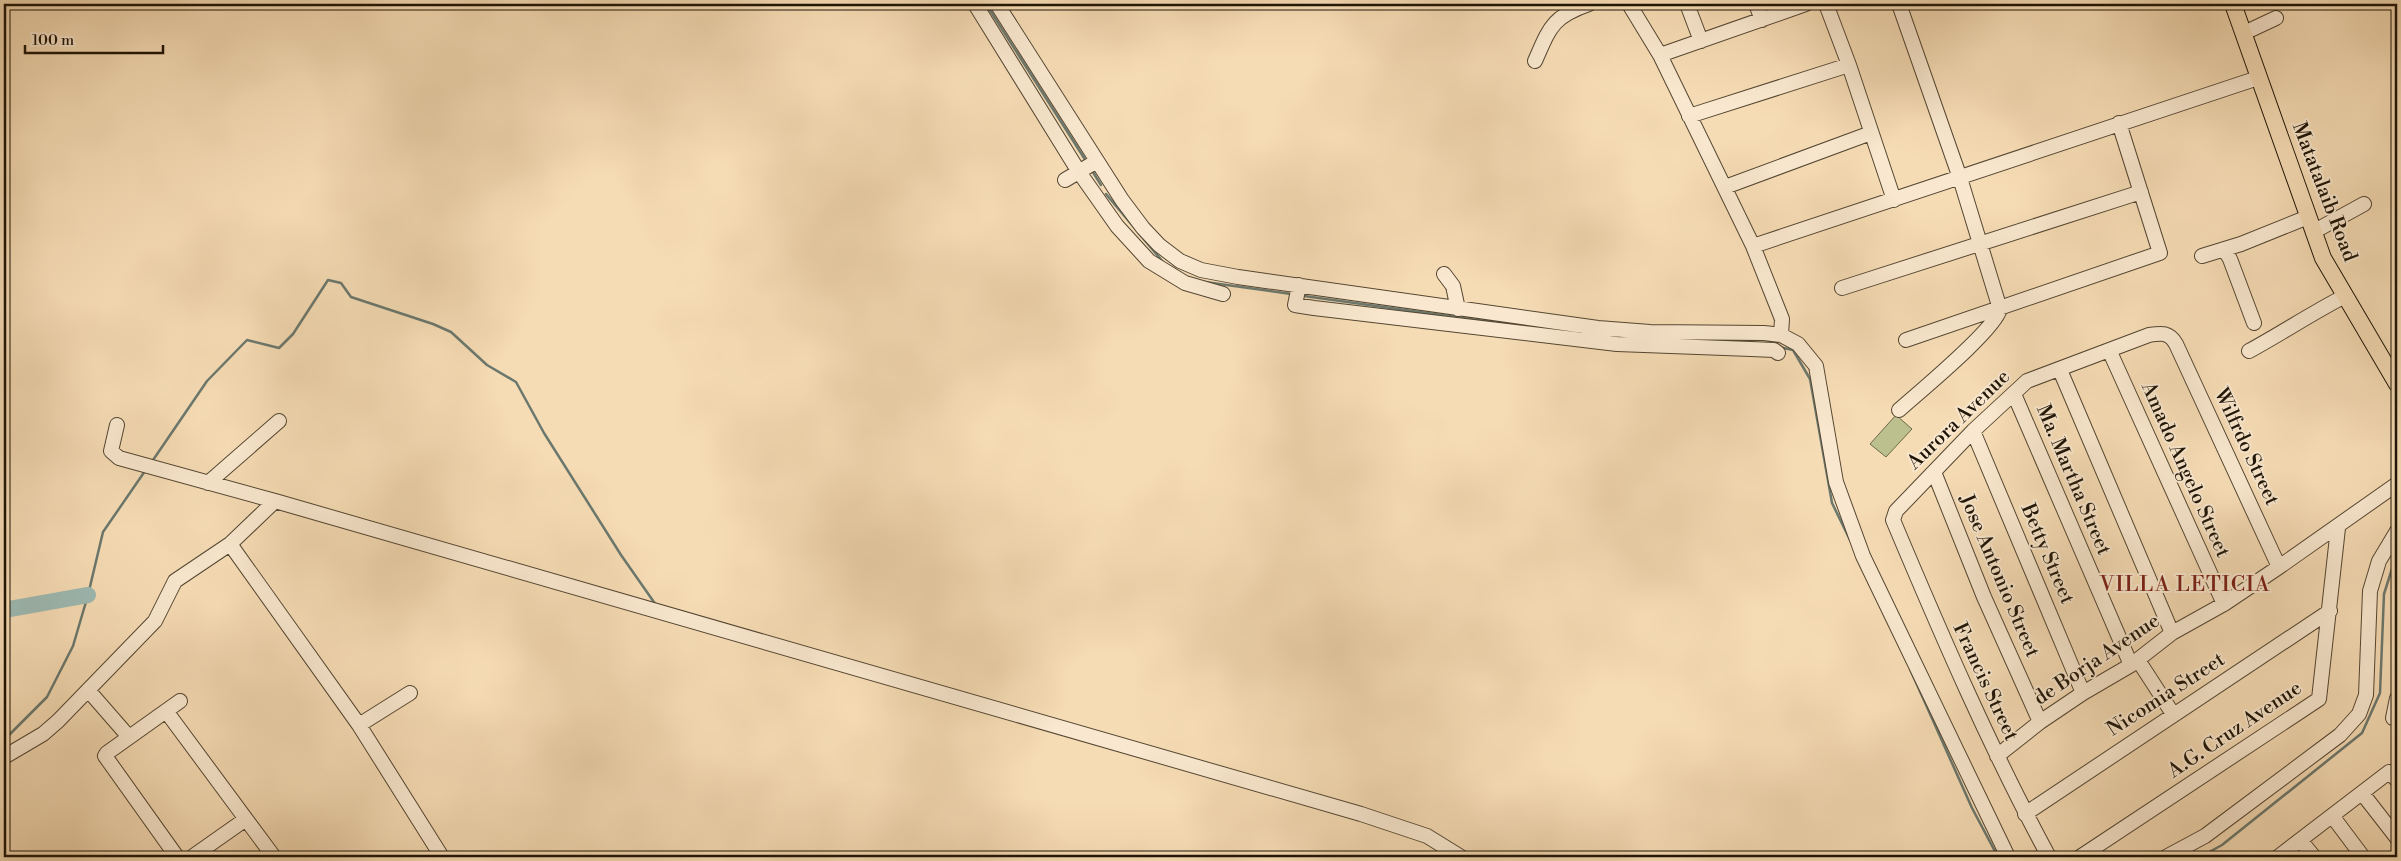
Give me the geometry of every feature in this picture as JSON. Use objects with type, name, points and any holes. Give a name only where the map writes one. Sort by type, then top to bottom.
[{"type":"main road","name":"Matatalaib Road","points":[[2233,4],[2323,258],[2397,384]]},
{"type":"street","points":[[975,4],[1079,172],[1118,226],[1149,261],[1184,283],[1222,294]]},
{"type":"street","points":[[997,4],[1112,185],[1143,228],[1180,261],[1216,273],[1598,328],[1781,335],[1798,344],[1816,366],[1836,482],[1863,556],[2008,857]]},
{"type":"street","points":[[1535,61],[1549,30],[1558,18],[1571,10],[1589,4]]},
{"type":"street","points":[[1629,4],[1660,55],[1753,246],[1782,319],[1781,335]]},
{"type":"street","points":[[1687,4],[1701,41]]},
{"type":"street","points":[[1756,4],[1762,20]]},
{"type":"street","points":[[1660,55],[1806,4]]},
{"type":"street","points":[[1826,4],[1849,65],[1894,200]]},
{"type":"street","points":[[1899,4],[1960,178],[1978,244],[2000,309],[1998,316],[1971,344],[1899,410]]},
{"type":"street","points":[[2244,33],[2276,18]]},
{"type":"street","points":[[1689,116],[1849,65]]},
{"type":"street","points":[[1753,246],[2258,78]]},
{"type":"street","points":[[1906,340],[2158,255],[2160,251],[2119,123]]},
{"type":"street","points":[[1725,187],[1871,133]]},
{"type":"street","points":[[1065,180],[1097,161]]},
{"type":"street","points":[[1096,195],[1112,185]]},
{"type":"street","points":[[1842,288],[2141,192]]},
{"type":"street","points":[[2202,256],[2310,225],[2364,204]]},
{"type":"street","points":[[2224,249],[2236,273],[2254,323]]},
{"type":"street","points":[[1444,274],[1453,286],[1458,308]]},
{"type":"street","points":[[1299,285],[1296,305],[1314,308],[1609,343],[1774,350],[1778,353]]},
{"type":"street","points":[[2249,351],[2286,330],[2304,317],[2345,296]]},
{"type":"street","name":"Aurora Avenue","points":[[1893,520],[1896,511],[1973,431],[2027,381],[2110,352],[2138,339],[2160,333],[2171,337],[2176,344]]},
{"type":"street","name":"Wilfrdo Street","points":[[2176,344],[2279,567]]},
{"type":"street","name":"Amado Angelo Street","points":[[2110,352],[2224,604]]},
{"type":"street","points":[[2060,370],[2172,633]]},
{"type":"street","name":"Ma. Martha Street","points":[[2014,394],[2134,663],[2173,714]]},
{"type":"street","points":[[208,483],[279,421]]},
{"type":"street","points":[[118,426],[111,451],[118,458],[274,501],[1352,812],[1428,836],[1461,857]]},
{"type":"street","name":"Betty Street","points":[[1973,431],[2083,693]]},
{"type":"street","name":"Jose Antonio Street","points":[[1934,472],[1984,597],[2040,722]]},
{"type":"street","name":"de Borja Avenue","points":[[1997,756],[2040,722],[2083,693],[2134,663],[2172,633],[2224,604],[2338,528],[2397,484]]},
{"type":"street","points":[[4,757],[50,728],[155,621],[162,610],[170,588],[180,576],[230,544],[274,501]]},
{"type":"street","name":"Francis Street","points":[[1893,520],[1943,638],[1997,756],[2025,814],[2049,857]]},
{"type":"street","name":"A.G. Cruz Avenue","points":[[2080,857],[2315,702],[2321,692],[2338,528]]},
{"type":"street","points":[[2166,857],[2212,831],[2340,735],[2353,723],[2366,696],[2370,591],[2379,561],[2397,531]]},
{"type":"street","points":[[230,544],[359,725],[442,857]]},
{"type":"street","name":"Nicomia Street","points":[[2025,814],[2173,714],[2330,612]]},
{"type":"street","points":[[88,690],[130,737]]},
{"type":"street","points":[[359,725],[410,694]]},
{"type":"street","points":[[2393,718],[2397,698]]},
{"type":"street","points":[[177,857],[106,760],[107,752],[180,701]]},
{"type":"street","points":[[166,711],[274,857]]},
{"type":"street","points":[[2278,857],[2390,772],[2397,780]]},
{"type":"street","points":[[2362,794],[2397,838]]},
{"type":"street","points":[[2333,817],[2363,857]]},
{"type":"street","points":[[192,857],[246,819]]},
{"type":"street","points":[[2300,841],[2314,857]]},
{"type":"green space","points":[[1896,415],[1912,429],[1886,457],[1870,444]]},
{"type":"waterway","points":[[986,4],[1086,161]]},
{"type":"waterway","points":[[1091,169],[1101,185]]},
{"type":"waterway","points":[[1106,194],[1163,262]]},
{"type":"waterway","points":[[151,463],[207,381],[247,340],[279,348],[293,334],[328,280],[341,283],[351,297],[433,324],[451,332],[487,365],[516,382],[544,433],[621,555],[656,605]]},
{"type":"waterway","points":[[1205,282],[1291,294]]},
{"type":"waterway","points":[[1304,296],[1513,325]]},
{"type":"waterway","points":[[1779,347],[1793,350],[1810,379],[1832,503],[1850,540]]},
{"type":"waterway","points":[[4,740],[47,697],[73,646],[88,595],[103,532],[145,471]]},
{"type":"waterway","points":[[2200,857],[2222,845],[2362,733],[2380,693],[2384,594],[2397,553]]},
{"type":"waterway","points":[[4,610],[88,595]]},
{"type":"waterway","points":[[1910,669],[1972,808],[1998,857]]},
{"type":"district","name":"VILLA LETICIA","points":[[2185,585]]}]
